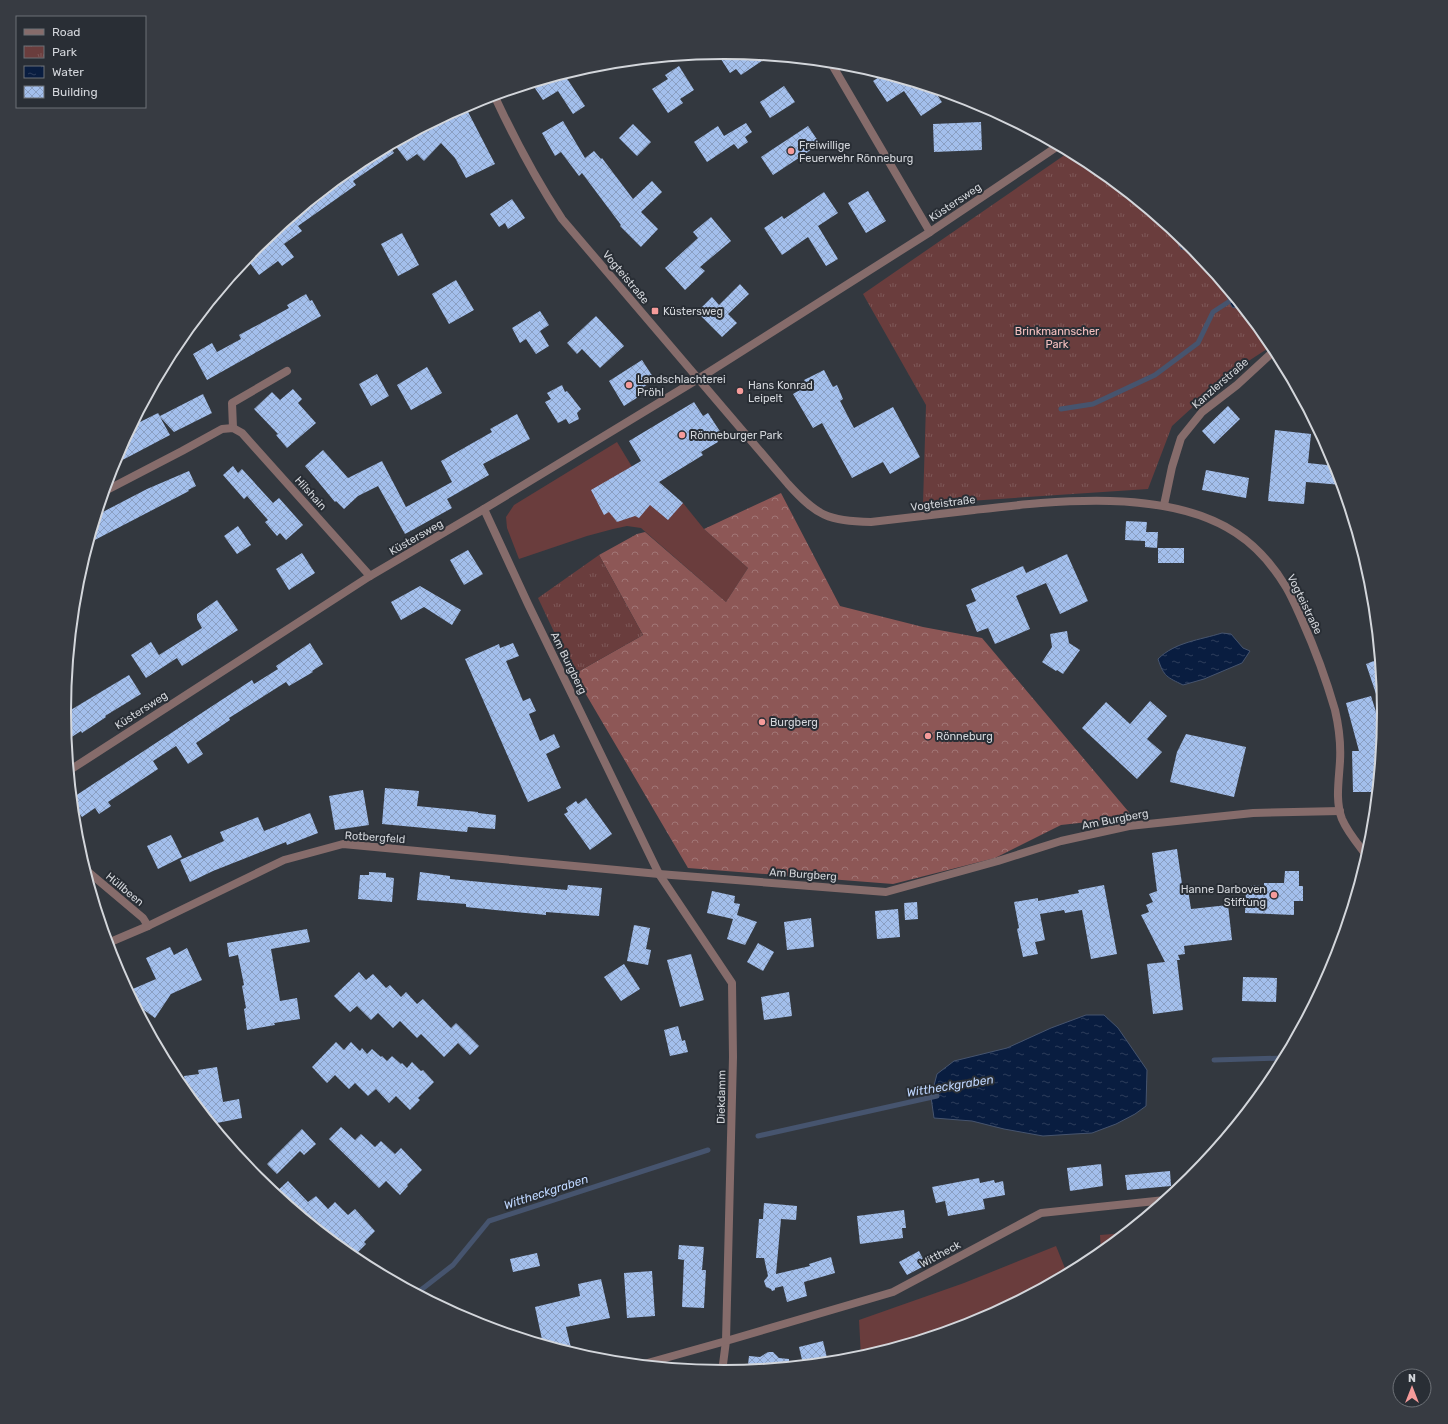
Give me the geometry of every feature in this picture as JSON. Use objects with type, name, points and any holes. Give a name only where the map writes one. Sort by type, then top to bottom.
[{"type":"street","points":[[835,69],[930,232]]},
{"type":"street","name":"Vogteistraße","points":[[497,101],[511,132],[550,201],[562,219],[698,379],[803,500],[814,510],[826,516],[851,522],[872,522],[1010,506],[1077,501],[1104,501],[1164,505],[1210,519],[1238,534],[1263,556],[1286,587],[1309,637],[1327,684],[1339,730],[1340,744],[1338,793],[1340,811],[1347,829],[1362,849]]},
{"type":"street","name":"Küstersweg","points":[[74,768],[370,576],[484,509],[698,379],[930,232],[1054,149]]},
{"type":"street","name":"Kanzlerstraße","points":[[1164,505],[1172,467],[1181,438],[1202,412],[1237,385],[1270,354]]},
{"type":"street","points":[[111,488],[182,452],[222,429],[233,428],[232,404],[287,371]]},
{"type":"street","name":"Hilshain","points":[[233,428],[242,433],[370,576]]},
{"type":"street","name":"Am Burgberg","points":[[484,509],[528,604],[659,874],[886,892],[998,861],[1061,841],[1128,826],[1254,813],[1340,811]]},
{"type":"street","name":"Rotbergfeld","points":[[113,941],[148,926],[284,860],[343,844],[659,874]]},
{"type":"street","name":"Diekdamm","points":[[659,874],[732,983],[733,1057],[726,1341],[723,1365]]},
{"type":"street","name":"Hüllbeen","points":[[92,875],[143,918],[148,926]]},
{"type":"street","name":"Wittheck","points":[[655,1361],[893,1292],[1041,1213],[1157,1201]]},
{"type":"green space","name":"Brinkmannscher Park","points":[[1065,155],[1122,194],[1155,221],[1179,243],[1181,249],[1186,250],[1226,294],[1232,307],[1237,308],[1267,349],[1230,373],[1172,426],[1148,489],[923,504],[926,405],[863,294]]},
{"type":"green space","points":[[617,442],[646,490],[683,503],[704,529],[748,568],[726,602],[641,528],[627,526],[613,529],[587,536],[519,559],[507,528],[506,517],[514,505]]},
{"type":"green space","points":[[781,493],[840,606],[923,627],[982,638],[1133,817],[1061,825],[995,858],[893,884],[688,868],[574,674],[643,635],[599,555],[637,534],[645,532],[726,602],[748,568],[704,529]]},
{"type":"green space","points":[[599,555],[643,635],[574,674],[538,598]]},
{"type":"green space","points":[[1117,1234],[1101,1245],[1100,1235]]},
{"type":"green space","points":[[1056,1246],[1065,1269],[1013,1298],[974,1315],[893,1343],[861,1350],[859,1320],[964,1283]]},
{"type":"water","points":[[1179,243],[1186,250],[1181,249]]},
{"type":"water","points":[[1226,294],[1237,308],[1232,307]]},
{"type":"water","points":[[1222,633],[1231,634],[1243,648],[1250,651],[1242,663],[1204,679],[1183,685],[1167,676],[1162,670],[1158,659],[1165,653],[1188,642]]},
{"type":"water","points":[[1086,1015],[1104,1015],[1118,1028],[1147,1070],[1146,1106],[1135,1114],[1116,1124],[1092,1133],[1043,1136],[1004,1129],[972,1121],[934,1118],[931,1097],[937,1074],[954,1061],[1007,1048],[1051,1028]]},
{"type":"building","points":[[721,59],[763,60],[741,75],[736,69],[730,73]]},
{"type":"building","points":[[679,66],[694,90],[680,99],[683,103],[668,113],[652,89],[668,79],[665,75]]},
{"type":"building","points":[[567,78],[585,106],[573,114],[558,91],[543,100],[534,88]]},
{"type":"building","points":[[878,78],[893,81],[937,95],[942,102],[921,116],[904,91],[887,102],[873,81]]},
{"type":"building","points":[[784,86],[795,102],[770,118],[760,102]]},
{"type":"building","points":[[468,112],[495,164],[466,178],[455,158],[441,143],[424,161],[417,154],[407,161],[396,147],[435,126]]},
{"type":"building","points":[[563,121],[585,158],[594,151],[601,159],[602,158],[633,199],[652,181],[662,192],[641,212],[658,229],[641,247],[620,226],[621,225],[582,173],[579,176],[561,152],[555,156],[542,133]]},
{"type":"building","points":[[981,122],[982,150],[934,152],[933,124]]},
{"type":"building","points":[[746,123],[752,132],[745,137],[748,142],[738,149],[734,144],[707,162],[694,142],[718,126],[724,136]]},
{"type":"building","points":[[633,124],[651,142],[637,156],[619,138]]},
{"type":"building","name":"Freiwillige Feuerwehr Rönneburg","points":[[808,126],[820,144],[773,175],[761,157]]},
{"type":"building","points":[[392,150],[394,153],[353,181],[356,185],[298,226],[302,231],[284,244],[294,257],[282,266],[278,261],[259,275],[250,263],[262,250],[293,221],[326,194],[361,169]]},
{"type":"building","points":[[868,191],[886,221],[866,233],[848,203]]},
{"type":"building","points":[[824,192],[838,213],[818,226],[838,259],[826,266],[808,237],[782,255],[764,228],[782,216],[784,219]]},
{"type":"building","points":[[512,199],[525,218],[508,229],[505,223],[499,227],[490,214]]},
{"type":"building","points":[[711,217],[731,241],[700,267],[705,271],[685,290],[665,268],[698,238],[693,232]]},
{"type":"building","points":[[402,233],[419,265],[398,276],[381,244]]},
{"type":"building","points":[[456,280],[474,310],[449,324],[432,294]]},
{"type":"building","points":[[740,284],[749,294],[728,314],[737,323],[722,337],[697,312],[712,297],[719,305]]},
{"type":"building","points":[[306,294],[310,301],[312,300],[321,316],[207,380],[193,354],[212,343],[217,352],[241,339],[239,335],[289,308],[287,305]]},
{"type":"building","points":[[540,311],[549,325],[540,331],[549,346],[536,354],[526,339],[520,343],[512,328]]},
{"type":"building","points":[[596,316],[624,346],[600,368],[582,349],[577,354],[567,343]]},
{"type":"building","name":"Landschlachterei Pröhl","points":[[642,360],[655,380],[640,389],[643,394],[624,406],[609,381]]},
{"type":"building","points":[[427,367],[442,393],[411,410],[397,385]]},
{"type":"building","points":[[824,370],[833,387],[837,385],[843,399],[840,401],[854,428],[893,407],[920,457],[890,474],[883,462],[852,478],[822,423],[813,428],[793,394],[807,386],[804,380]]},
{"type":"building","points":[[377,374],[389,396],[371,406],[359,384]]},
{"type":"building","points":[[562,385],[565,392],[567,391],[581,409],[577,413],[579,419],[569,424],[566,419],[558,423],[545,402],[551,399],[547,393]]},
{"type":"building","points":[[293,389],[302,399],[298,403],[316,423],[287,448],[276,435],[278,434],[254,409],[272,392],[280,400]]},
{"type":"building","points":[[203,394],[212,413],[174,432],[160,417],[170,435],[122,460],[138,423],[158,413],[160,416]]},
{"type":"building","points":[[694,402],[703,416],[708,413],[721,433],[715,436],[718,442],[701,452],[703,455],[659,482],[683,503],[668,520],[650,505],[639,518],[635,516],[617,522],[609,512],[604,515],[591,490],[641,461],[629,441]]},
{"type":"building","points":[[1228,406],[1240,419],[1214,444],[1202,431]]},
{"type":"building","points":[[517,414],[530,439],[483,464],[489,475],[447,499],[452,508],[405,534],[378,486],[358,496],[344,509],[336,501],[335,502],[305,466],[323,450],[348,478],[382,461],[406,507],[452,482],[441,461],[492,432],[490,429]]},
{"type":"building","points":[[1275,430],[1311,434],[1308,463],[1328,465],[1335,484],[1306,482],[1304,504],[1268,501]]},
{"type":"building","points":[[233,466],[238,473],[242,469],[273,503],[279,498],[303,525],[286,540],[280,533],[277,536],[265,522],[268,520],[247,496],[244,499],[223,475]]},
{"type":"building","points":[[1206,470],[1249,478],[1246,498],[1202,490]]},
{"type":"building","points":[[189,471],[196,486],[94,541],[103,512],[147,489]]},
{"type":"building","points":[[1126,521],[1147,522],[1146,532],[1158,532],[1157,548],[1145,547],[1145,541],[1125,540]]},
{"type":"building","points":[[238,526],[251,545],[237,554],[224,536]]},
{"type":"building","points":[[1158,548],[1184,548],[1184,563],[1158,563]]},
{"type":"building","points":[[468,550],[483,574],[464,585],[450,560]]},
{"type":"building","points":[[302,553],[315,573],[289,590],[276,569]]},
{"type":"building","points":[[1067,554],[1088,601],[1060,614],[1046,583],[1016,596],[1030,629],[995,644],[988,628],[977,632],[966,605],[976,601],[971,589],[1023,566],[1026,573]]},
{"type":"building","points":[[420,586],[461,610],[452,625],[424,607],[401,620],[391,602]]},
{"type":"building","points":[[217,600],[238,630],[182,666],[177,658],[146,678],[131,655],[151,642],[159,655],[202,628],[197,619],[197,614]]},
{"type":"building","points":[[1067,631],[1069,643],[1080,650],[1063,674],[1042,662],[1052,647],[1050,634]]},
{"type":"building","points":[[310,643],[323,664],[312,671],[313,672],[289,686],[286,682],[229,718],[230,720],[196,743],[203,754],[188,764],[176,746],[153,761],[158,769],[108,802],[111,806],[99,814],[95,808],[82,817],[80,814],[77,795],[252,680],[254,684],[278,669],[276,666]]},
{"type":"building","points":[[513,643],[519,656],[506,661],[523,701],[530,698],[536,711],[529,714],[540,741],[554,734],[560,747],[546,754],[561,788],[528,802],[465,659],[499,644],[500,648]]},
{"type":"building","points":[[1375,661],[1377,696],[1366,664]]},
{"type":"building","points":[[129,675],[141,694],[105,716],[106,717],[82,733],[81,731],[72,737],[71,710]]},
{"type":"building","points":[[1371,696],[1377,715],[1376,755],[1372,792],[1353,792],[1352,751],[1359,751],[1346,703]]},
{"type":"building","points":[[1150,701],[1167,716],[1147,739],[1162,752],[1137,779],[1082,728],[1106,702],[1130,724]]},
{"type":"building","points":[[1186,734],[1246,747],[1234,797],[1170,782],[1177,752]]},
{"type":"building","points":[[385,788],[419,791],[417,806],[496,815],[495,829],[468,827],[467,832],[382,824]]},
{"type":"building","points":[[363,790],[369,825],[335,830],[329,796]]},
{"type":"building","points":[[586,798],[612,834],[590,850],[564,814],[568,812],[566,808],[576,801],[578,804]]},
{"type":"building","points":[[310,813],[318,833],[287,845],[286,842],[213,871],[190,882],[180,860],[224,841],[220,832],[258,817],[264,831]]},
{"type":"building","points":[[171,835],[182,857],[158,869],[147,846]]},
{"type":"building","points":[[1177,849],[1183,891],[1188,890],[1191,909],[1228,905],[1232,940],[1184,946],[1185,954],[1178,955],[1180,960],[1177,960],[1183,1010],[1153,1014],[1147,964],[1165,962],[1141,915],[1149,912],[1146,905],[1153,902],[1149,894],[1157,891],[1152,853]]},
{"type":"building","name":"Hanne Darboven Stiftung","points":[[1285,871],[1299,871],[1299,886],[1303,886],[1303,901],[1294,901],[1294,915],[1245,913],[1246,890],[1251,891],[1251,885],[1264,886],[1264,883],[1284,883]]},
{"type":"building","points":[[369,872],[386,873],[386,877],[394,878],[392,902],[358,899],[360,875],[369,875]]},
{"type":"building","points":[[420,872],[450,876],[450,879],[567,890],[568,885],[602,888],[599,916],[546,912],[546,915],[466,907],[466,904],[417,900]]},
{"type":"building","points":[[1104,885],[1117,954],[1091,959],[1082,910],[1065,913],[1064,910],[1040,914],[1045,940],[1035,942],[1038,954],[1023,957],[1017,929],[1019,928],[1014,902],[1038,898],[1038,901],[1079,893],[1078,890]]},
{"type":"building","points":[[712,891],[735,896],[734,903],[740,904],[737,915],[757,922],[745,945],[727,939],[733,919],[707,913]]},
{"type":"building","points":[[917,902],[918,919],[905,920],[904,903]]},
{"type":"building","points":[[898,909],[900,937],[877,939],[875,911]]},
{"type":"building","points":[[811,918],[814,947],[787,950],[784,922]]},
{"type":"building","points":[[634,925],[650,928],[646,949],[651,950],[648,965],[627,961]]},
{"type":"building","points":[[307,929],[310,942],[271,949],[280,1001],[297,998],[300,1019],[274,1023],[275,1025],[247,1030],[244,1009],[246,1008],[242,986],[244,985],[238,955],[229,957],[227,943]]},
{"type":"building","points":[[758,943],[774,952],[763,971],[747,962]]},
{"type":"building","points":[[170,947],[174,955],[187,948],[202,980],[171,994],[155,1018],[142,1009],[133,989],[156,979],[146,958]]},
{"type":"building","points":[[691,954],[704,1000],[680,1007],[667,960]]},
{"type":"building","points":[[624,964],[640,989],[621,1001],[604,977]]},
{"type":"building","points":[[359,972],[366,980],[373,974],[386,988],[390,985],[401,997],[406,992],[417,1004],[423,999],[451,1028],[456,1023],[479,1046],[470,1055],[458,1043],[444,1057],[421,1034],[417,1038],[400,1021],[393,1028],[378,1013],[371,1020],[357,1006],[350,1012],[334,996]]},
{"type":"building","points":[[1243,977],[1277,978],[1276,1002],[1242,1001]]},
{"type":"building","points":[[789,992],[792,1016],[764,1020],[761,997]]},
{"type":"building","points":[[678,1026],[682,1041],[685,1040],[688,1052],[670,1056],[664,1030]]},
{"type":"building","points":[[336,1042],[344,1050],[351,1042],[360,1051],[362,1048],[367,1054],[372,1049],[387,1061],[392,1056],[407,1068],[412,1062],[421,1071],[423,1070],[434,1082],[418,1098],[420,1100],[410,1110],[396,1096],[389,1103],[376,1089],[368,1096],[355,1083],[349,1089],[335,1075],[327,1083],[312,1067]]},
{"type":"building","points":[[217,1067],[223,1102],[239,1099],[242,1118],[217,1123],[185,1080],[184,1076],[199,1074],[198,1070]]},
{"type":"building","points":[[341,1127],[355,1140],[361,1134],[375,1147],[381,1141],[395,1154],[401,1148],[422,1170],[407,1185],[408,1186],[400,1195],[386,1181],[379,1188],[329,1139]]},
{"type":"building","points":[[302,1129],[316,1144],[304,1155],[300,1151],[277,1174],[267,1164]]},
{"type":"building","points":[[1101,1164],[1103,1186],[1070,1191],[1067,1168]]},
{"type":"building","points":[[1170,1171],[1171,1186],[1127,1190],[1125,1175]]},
{"type":"building","points":[[979,1178],[980,1183],[994,1180],[995,1183],[1003,1181],[1005,1195],[983,1199],[985,1209],[948,1216],[945,1201],[936,1203],[932,1187]]},
{"type":"building","points":[[288,1181],[308,1202],[316,1196],[328,1209],[335,1202],[348,1215],[355,1209],[375,1231],[364,1242],[366,1244],[358,1252],[326,1230],[279,1190]]},
{"type":"building","points":[[764,1203],[797,1206],[796,1220],[781,1219],[776,1274],[810,1266],[809,1264],[831,1257],[835,1273],[804,1282],[807,1296],[787,1302],[783,1286],[775,1288],[775,1290],[772,1291],[766,1287],[764,1281],[768,1276],[764,1258],[756,1258],[759,1219],[763,1219]]},
{"type":"building","points":[[904,1210],[906,1228],[902,1228],[903,1238],[860,1244],[857,1216]]},
{"type":"building","points":[[679,1245],[704,1247],[702,1270],[706,1270],[704,1308],[682,1307],[684,1260],[678,1259]]},
{"type":"building","points":[[919,1251],[926,1265],[907,1275],[899,1262]]},
{"type":"building","points":[[537,1253],[540,1266],[513,1272],[510,1259]]},
{"type":"building","points":[[652,1271],[655,1316],[627,1318],[624,1273]]},
{"type":"building","points":[[601,1279],[610,1318],[566,1327],[571,1346],[542,1339],[535,1307],[580,1296],[578,1284]]},
{"type":"building","points":[[823,1341],[827,1356],[802,1360],[799,1347]]},
{"type":"building","points":[[768,1352],[773,1352],[779,1358],[789,1359],[789,1361],[748,1364],[749,1356],[760,1357]]},
{"type":"waterway","points":[[1061,409],[1093,404],[1155,375],[1198,343],[1213,312],[1231,300]]},
{"type":"waterway","name":"Wittheckgraben","points":[[1214,1060],[1278,1058]]},
{"type":"waterway","name":"Wittheckgraben","points":[[758,1136],[937,1096]]},
{"type":"waterway","name":"Wittheckgraben","points":[[420,1290],[453,1265],[489,1221],[708,1150]]},
{"type":"place","name":"Freiwillige Feuerwehr Rönneburg","points":[[791,151]]},
{"type":"place","name":"Küstersweg","points":[[655,311]]},
{"type":"place","name":"Landschlachterei Pröhl","points":[[629,385]]},
{"type":"place","name":"Hans Konrad Leipelt","points":[[740,391]]},
{"type":"place","name":"Rönneburger Park","points":[[682,435]]},
{"type":"place","name":"Burgberg","points":[[762,722]]},
{"type":"place","name":"Rönneburg","points":[[928,736]]},
{"type":"place","name":"Hanne Darboven Stiftung","points":[[1274,895]]}]
